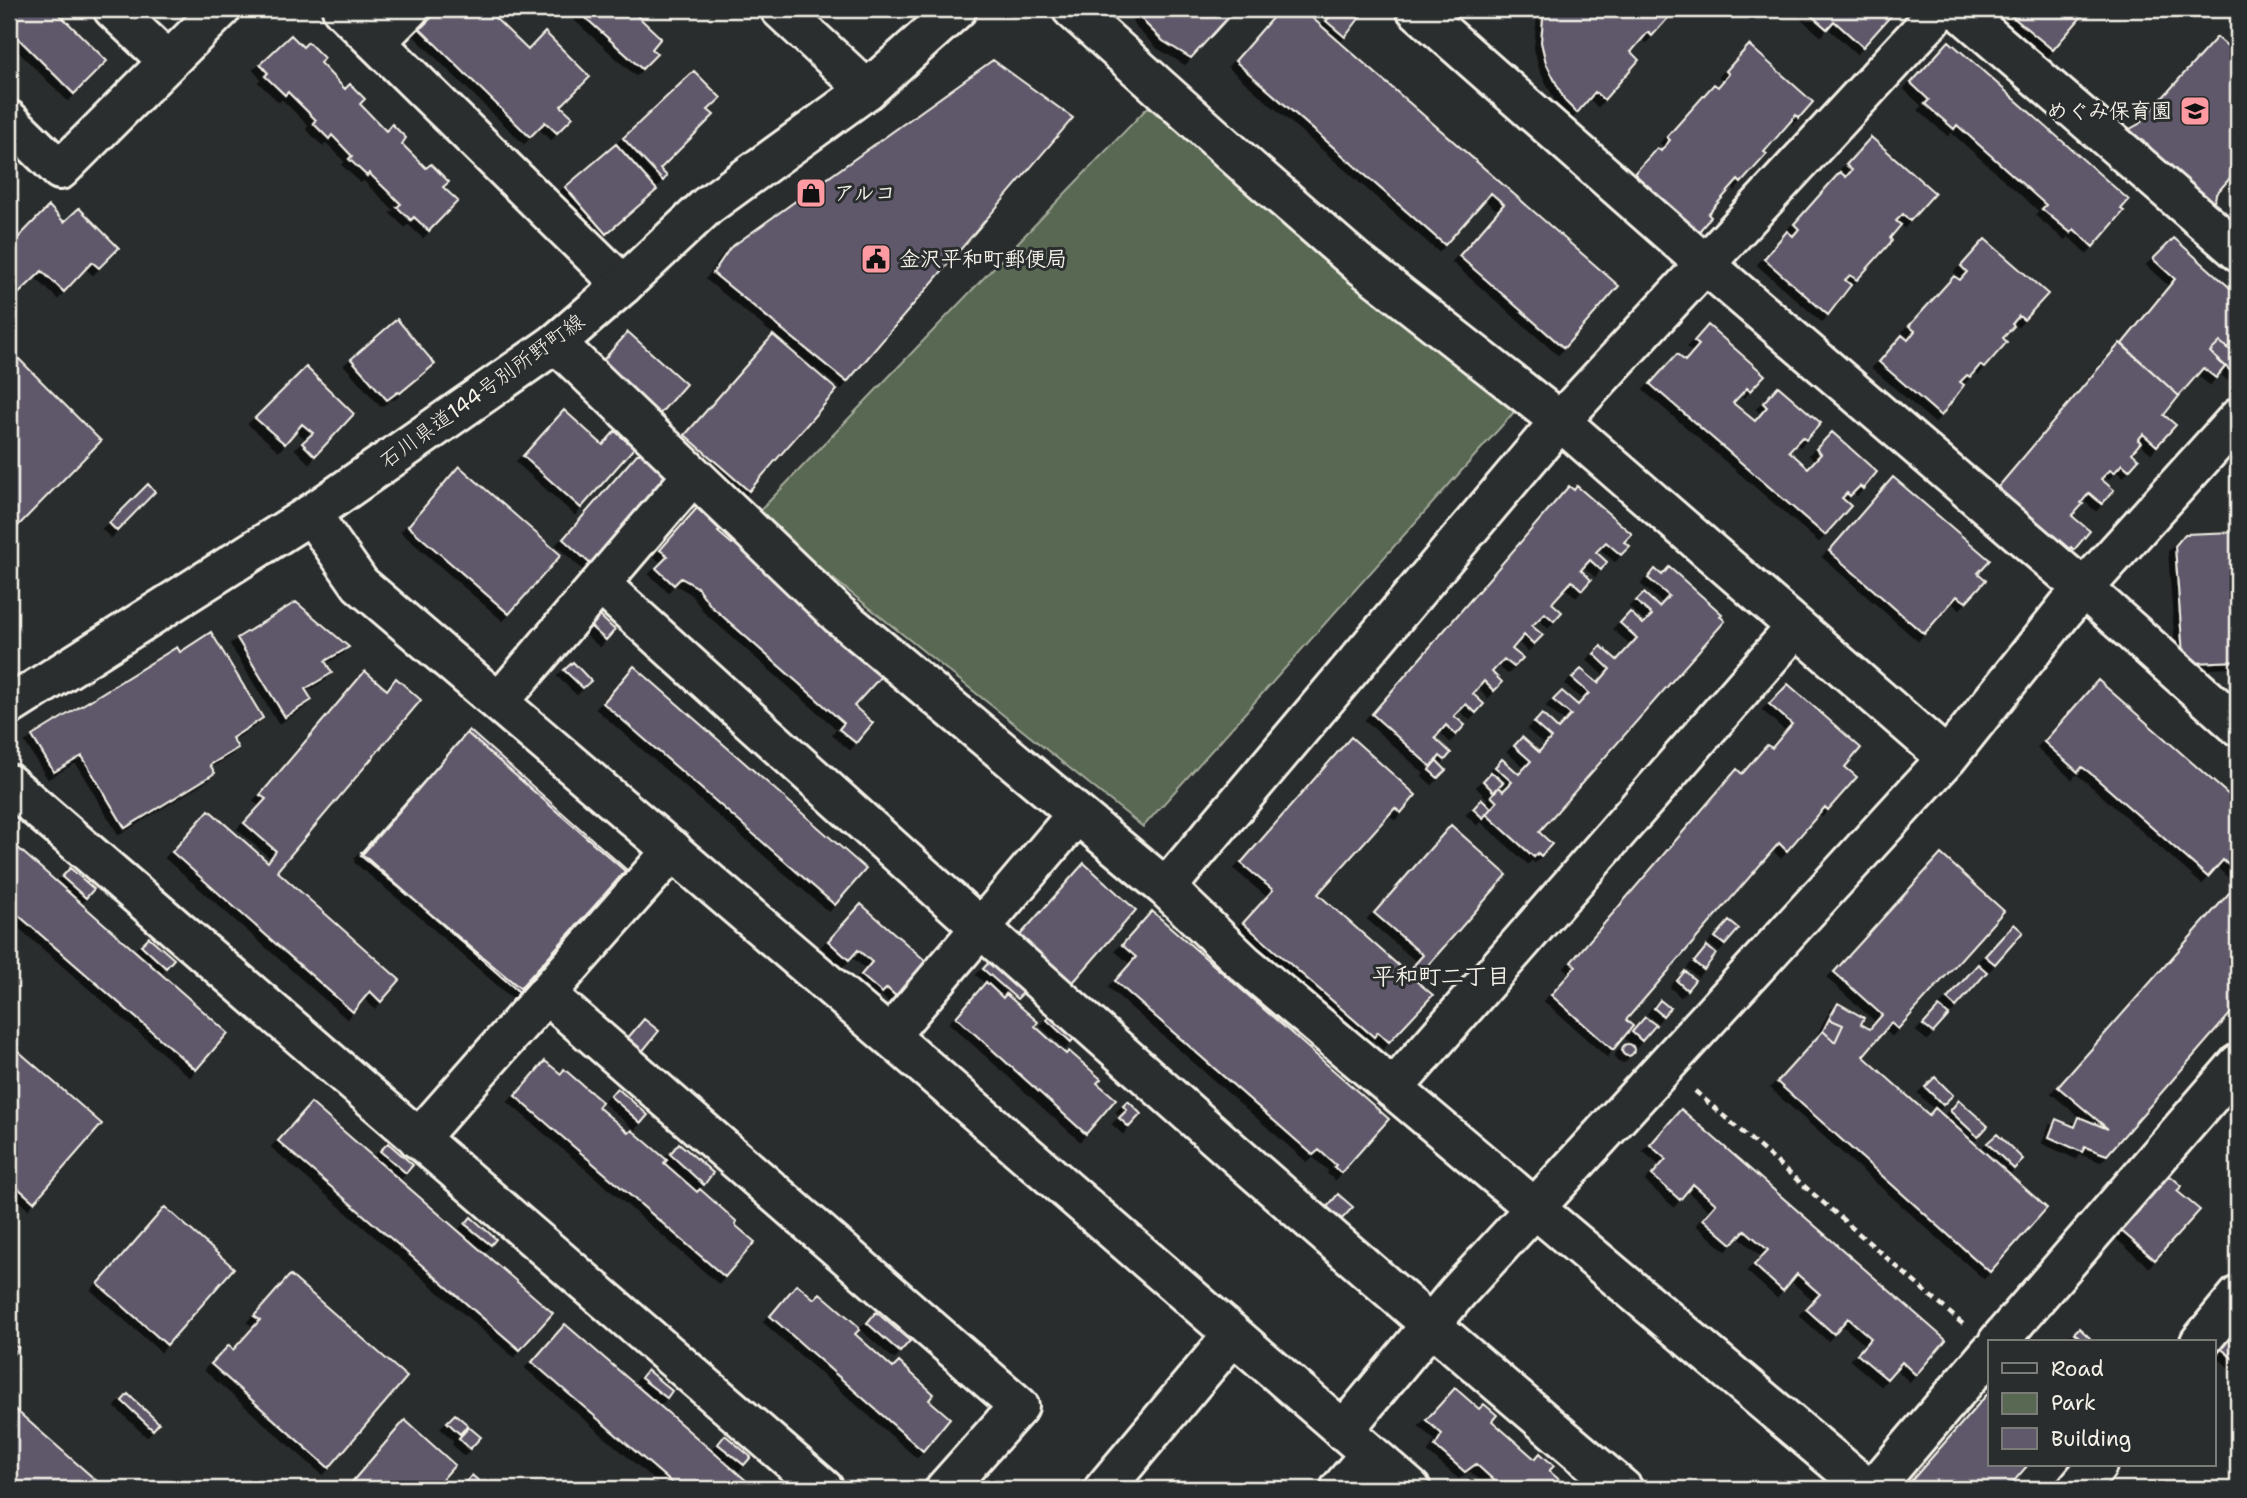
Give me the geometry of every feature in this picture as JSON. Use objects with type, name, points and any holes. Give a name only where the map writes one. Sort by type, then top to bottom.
[{"type":"street","points":[[113,9],[168,61]]},
{"type":"street","points":[[9,120],[60,170],[221,9]]},
{"type":"street","points":[[342,9],[623,285]]},
{"type":"street","points":[[376,42],[409,9]]},
{"type":"street","points":[[780,9],[867,90]]},
{"type":"street","name":"石川県道144号別所野町線","points":[[9,706],[311,514],[556,342],[623,285],[707,206],[867,90],[957,9]]},
{"type":"street","points":[[1072,9],[1357,262],[1560,421],[1947,758]]},
{"type":"street","points":[[1416,9],[1705,264],[2084,589],[2238,726]]},
{"type":"street","points":[[1166,888],[1560,421],[1941,9]]},
{"type":"street","points":[[1958,9],[2238,251]]},
{"type":"street","points":[[556,342],[839,615],[1166,888],[1244,963],[1870,1489],[1986,1341],[2238,1064]]},
{"type":"street","points":[[1340,1489],[1357,1442],[1430,1326],[1534,1208],[1947,758],[2084,589],[2193,469],[2234,431]]},
{"type":"street","points":[[499,702],[692,476]]},
{"type":"street","points":[[311,514],[360,584],[673,850],[1411,1489]]},
{"type":"street","points":[[600,584],[980,929],[1430,1326],[1623,1489]]},
{"type":"street","points":[[1394,1089],[1796,627]]},
{"type":"street","points":[[9,784],[824,1489]]},
{"type":"street","points":[[889,1036],[1077,814]]},
{"type":"street","points":[[418,1139],[673,850]]},
{"type":"street","points":[[546,994],[1019,1406],[945,1489]]},
{"type":"street","points":[[2202,1340],[2238,1296]]},
{"type":"street","points":[[1104,1489],[1234,1335]]},
{"type":"street","points":[[2077,1489],[2096,1466]]},
{"type":"path","points":[[1665,1065],[1986,1341]]},
{"type":"green space","points":[[1148,107],[1514,412],[1143,827],[755,516]]},
{"type":"building","points":[[9,9],[54,9],[107,61],[74,94],[9,29]]},
{"type":"building","points":[[440,9],[486,9],[528,50],[545,32],[590,77],[561,106],[573,117],[557,133],[545,122],[530,137],[420,29]]},
{"type":"building","points":[[576,9],[630,9],[661,38],[652,49],[657,54],[642,69]]},
{"type":"building","points":[[1136,9],[1236,9],[1191,58],[1163,41],[1145,23]]},
{"type":"building","points":[[1280,9],[1302,9],[1619,286],[1564,348],[1459,256],[1504,204],[1491,193],[1445,245],[1235,61]]},
{"type":"building","points":[[1336,9],[1352,9],[1361,16],[1345,37],[1326,21]]},
{"type":"building","points":[[1544,9],[1676,9],[1652,36],[1648,32],[1631,52],[1639,60],[1604,100],[1595,92],[1577,113],[1565,101],[1546,63],[1541,42]]},
{"type":"building","points":[[1804,9],[1897,9],[1863,47],[1834,21],[1827,29]]},
{"type":"building","points":[[2003,9],[2088,9],[2053,50]]},
{"type":"building","points":[[291,35],[303,47],[308,42],[324,58],[320,63],[345,89],[350,84],[365,99],[360,104],[386,131],[392,124],[406,138],[402,144],[426,168],[431,164],[449,182],[443,187],[458,201],[429,231],[414,217],[411,220],[397,207],[401,204],[369,173],[367,176],[349,159],[352,156],[332,135],[329,139],[313,123],[316,120],[288,92],[285,95],[265,76],[268,73],[260,64]]},
{"type":"building","points":[[2217,37],[2238,55],[2238,169],[2210,203],[2133,137],[2130,129],[2139,124]]},
{"type":"building","points":[[1949,41],[2129,200],[2121,209],[2124,211],[2093,247],[2074,229],[2071,233],[2042,209],[2046,205],[1957,125],[1954,129],[1925,104],[1929,100],[1911,83]]},
{"type":"building","points":[[1749,45],[1813,102],[1799,118],[1796,115],[1764,152],[1767,154],[1741,183],[1738,180],[1708,214],[1711,217],[1696,235],[1631,177],[1657,148],[1661,151],[1670,140],[1667,137],[1714,84],[1718,87],[1729,74],[1726,71]]},
{"type":"building","points":[[993,60],[1073,118],[847,382],[713,273],[730,248]]},
{"type":"building","points":[[694,71],[721,98],[708,110],[714,115],[660,169],[667,176],[663,181],[623,138]]},
{"type":"building","points":[[1871,137],[1935,193],[1910,221],[1903,214],[1896,221],[1901,225],[1890,238],[1892,241],[1857,280],[1850,275],[1845,280],[1851,285],[1828,315],[1764,259],[1787,231],[1793,236],[1799,229],[1794,224],[1840,172],[1846,177],[1852,170],[1846,165]]},
{"type":"building","points":[[616,144],[657,190],[606,234],[565,187]]},
{"type":"building","points":[[49,206],[64,222],[79,208],[119,248],[99,268],[92,262],[64,292],[42,271],[13,299],[9,295],[9,247]]},
{"type":"building","points":[[2174,238],[2238,295],[2238,335],[2227,348],[2220,342],[2210,352],[2225,367],[2216,378],[2203,368],[2179,396],[2122,344],[2175,279],[2153,259]]},
{"type":"building","points":[[1985,239],[2048,294],[2024,320],[2019,316],[2012,324],[2014,326],[2003,338],[2007,342],[1984,368],[1980,365],[1970,377],[1967,375],[1960,382],[1964,385],[1941,416],[1879,362],[1902,335],[1908,340],[1915,331],[1909,326],[1954,276],[1960,280],[1967,272],[1961,266]]},
{"type":"building","points":[[397,319],[435,364],[400,393],[387,400],[351,359]]},
{"type":"building","points":[[1708,325],[1765,375],[1750,391],[1747,388],[1733,403],[1755,421],[1767,407],[1763,403],[1778,386],[1821,423],[1806,440],[1802,437],[1789,451],[1808,468],[1821,454],[1816,449],[1832,432],[1877,472],[1863,489],[1860,486],[1850,496],[1847,493],[1842,498],[1851,506],[1825,535],[1650,384],[1677,354],[1685,361],[1699,345],[1694,341]]},
{"type":"building","points":[[628,332],[686,384],[657,417],[599,365]]},
{"type":"building","points":[[773,335],[837,390],[749,491],[685,435]]},
{"type":"building","points":[[2220,342],[2238,356],[2238,366],[2233,373],[2210,352]]},
{"type":"building","points":[[2120,343],[2179,396],[2164,415],[2176,425],[2157,446],[2143,434],[2138,440],[2141,442],[2132,453],[2139,459],[2129,470],[2122,464],[2114,473],[2110,470],[2101,479],[2114,490],[2102,504],[2089,493],[2081,503],[2083,504],[2072,516],[2090,531],[2074,550],[2071,547],[2065,554],[1994,492]]},
{"type":"building","points":[[9,349],[101,441],[9,535]]},
{"type":"building","points":[[306,367],[354,414],[315,456],[302,443],[313,433],[302,424],[285,444],[255,418]]},
{"type":"building","points":[[564,410],[603,445],[615,431],[634,448],[581,508],[523,456]]},
{"type":"building","points":[[637,454],[644,454],[666,473],[666,486],[595,568],[563,539]]},
{"type":"building","points":[[459,466],[561,555],[509,614],[408,526]]},
{"type":"building","points":[[1893,477],[1990,560],[1978,573],[1986,580],[1966,602],[1957,596],[1924,634],[1829,551]]},
{"type":"building","points":[[148,484],[155,492],[117,531],[109,523]]},
{"type":"building","points":[[1569,486],[1574,490],[1577,486],[1632,534],[1624,542],[1630,546],[1621,555],[1606,542],[1596,552],[1607,562],[1601,570],[1590,560],[1581,570],[1591,580],[1582,590],[1572,581],[1552,603],[1562,612],[1554,621],[1545,613],[1532,626],[1543,635],[1534,644],[1524,635],[1512,649],[1523,658],[1514,667],[1504,659],[1492,672],[1502,682],[1498,687],[1494,691],[1484,681],[1473,694],[1484,704],[1476,713],[1466,704],[1454,716],[1465,725],[1456,735],[1446,725],[1435,738],[1451,753],[1445,760],[1440,756],[1431,767],[1372,714]]},
{"type":"building","points":[[697,508],[720,530],[718,532],[732,544],[734,542],[884,673],[854,706],[873,723],[856,743],[839,729],[844,723],[711,606],[697,587],[681,578],[674,585],[656,568],[668,556],[660,550]]},
{"type":"building","points":[[2185,534],[2238,534],[2238,661],[2192,663],[2183,655],[2175,546]]},
{"type":"building","points":[[1669,567],[1722,614],[1720,616],[1725,621],[1539,832],[1552,844],[1541,856],[1538,853],[1534,857],[1486,814],[1497,802],[1491,796],[1499,787],[1503,791],[1512,782],[1495,767],[1502,759],[1519,774],[1531,761],[1514,746],[1522,737],[1539,752],[1551,738],[1534,723],[1542,714],[1558,729],[1571,715],[1553,700],[1562,691],[1578,705],[1589,693],[1572,678],[1581,669],[1598,683],[1610,669],[1594,654],[1601,646],[1617,660],[1637,638],[1620,623],[1630,612],[1643,624],[1652,615],[1636,601],[1644,593],[1659,607],[1669,596],[1648,578],[1655,569],[1662,575]]},
{"type":"building","points":[[296,602],[349,647],[325,661],[332,673],[305,689],[312,700],[285,717],[237,638]]},
{"type":"building","points":[[600,616],[615,630],[606,640],[591,627]]},
{"type":"building","points":[[211,632],[263,718],[232,738],[238,748],[210,765],[215,773],[125,828],[82,756],[54,772],[32,736],[177,647],[180,652]]},
{"type":"building","points":[[573,662],[591,681],[583,688],[564,670]]},
{"type":"building","points":[[634,666],[866,869],[835,905],[603,703]]},
{"type":"building","points":[[365,671],[387,690],[396,678],[421,700],[277,871],[400,980],[381,1002],[370,991],[353,1012],[172,852],[209,810],[268,862],[276,851],[244,823],[266,799],[260,795]]},
{"type":"building","points":[[2098,680],[2238,803],[2238,874],[2223,860],[2208,877],[2089,772],[2082,767],[2078,772],[2044,742]]},
{"type":"building","points":[[1788,684],[1861,748],[1845,767],[1857,777],[1828,810],[1825,807],[1787,851],[1779,843],[1626,1020],[1633,1026],[1613,1050],[1551,995],[1576,966],[1571,962],[1737,769],[1742,774],[1767,745],[1772,748],[1792,724],[1769,704]]},
{"type":"building","points":[[469,730],[627,870],[520,988],[361,856]]},
{"type":"building","points":[[467,733],[625,871],[519,992],[361,853]]},
{"type":"building","points":[[1351,737],[1416,795],[1401,813],[1395,808],[1318,894],[1407,973],[1423,955],[1374,913],[1451,825],[1507,875],[1415,980],[1433,995],[1389,1042],[1378,1032],[1374,1037],[1243,923],[1273,890],[1241,863]]},
{"type":"building","points":[[1436,760],[1446,770],[1438,778],[1429,770]]},
{"type":"building","points":[[1491,772],[1503,782],[1494,792],[1483,781]]},
{"type":"building","points":[[1482,799],[1491,808],[1483,818],[1473,809]]},
{"type":"building","points":[[9,840],[228,1033],[196,1070],[9,907]]},
{"type":"building","points":[[1941,854],[2004,911],[1898,1029],[1891,1023],[1863,1056],[1929,1115],[1935,1108],[2047,1208],[1990,1272],[1777,1082],[1823,1031],[1835,1042],[1843,1025],[1829,1019],[1838,1003],[1864,1018],[1861,1024],[1870,1029],[1882,1015],[1834,972]]},
{"type":"building","points":[[1084,863],[1136,910],[1069,987],[1015,941]]},
{"type":"building","points":[[70,868],[94,889],[86,898],[62,877]]},
{"type":"building","points":[[2238,883],[2238,1005],[2107,1155],[2085,1147],[2082,1152],[2049,1137],[2056,1119],[2075,1127],[2079,1117],[2108,1129],[2058,1087]]},
{"type":"building","points":[[861,904],[928,963],[898,998],[887,988],[882,993],[861,975],[872,962],[858,950],[849,960],[828,941]]},
{"type":"building","points":[[1152,911],[1389,1119],[1341,1173],[1319,1150],[1313,1155],[1115,981],[1136,957],[1122,945]]},
{"type":"building","points":[[1729,921],[1739,929],[1725,945],[1715,937]]},
{"type":"building","points":[[2014,924],[2023,932],[1995,964],[1985,956]]},
{"type":"building","points":[[149,937],[174,959],[166,968],[141,945]]},
{"type":"building","points":[[1707,946],[1716,954],[1704,970],[1694,962]]},
{"type":"building","points":[[991,960],[1026,990],[1017,999],[983,969]]},
{"type":"building","points":[[1978,964],[1987,972],[1956,1007],[1947,999]]},
{"type":"building","points":[[1685,971],[1695,980],[1687,990],[1677,981]]},
{"type":"building","points":[[986,982],[1003,998],[1006,994],[1038,1022],[1035,1026],[1066,1054],[1069,1051],[1101,1079],[1097,1083],[1116,1099],[1086,1134],[956,1017]]},
{"type":"building","points":[[1660,1000],[1670,1008],[1663,1016],[1654,1008]]},
{"type":"building","points":[[1939,1007],[1949,1015],[1933,1033],[1923,1025]]},
{"type":"building","points":[[1054,1011],[1078,1033],[1071,1042],[1047,1020]]},
{"type":"building","points":[[1645,1017],[1656,1025],[1642,1041],[1632,1032]]},
{"type":"building","points":[[644,1019],[659,1031],[641,1053],[626,1040]]},
{"type":"building","points":[[1829,1019],[1843,1025],[1835,1042],[1823,1031]]},
{"type":"building","points":[[9,1043],[102,1124],[34,1202],[9,1180]]},
{"type":"building","points":[[1628,1044],[1634,1050],[1628,1056],[1622,1050]]},
{"type":"building","points":[[545,1061],[561,1074],[564,1069],[602,1102],[598,1107],[629,1133],[632,1130],[667,1160],[664,1163],[697,1192],[700,1189],[755,1242],[725,1277],[515,1096]]},
{"type":"building","points":[[1935,1077],[1953,1095],[1943,1105],[1925,1087]]},
{"type":"building","points":[[617,1088],[648,1115],[641,1123],[610,1096]]},
{"type":"building","points":[[1959,1100],[1988,1126],[1978,1137],[1950,1111]]},
{"type":"building","points":[[1128,1101],[1141,1114],[1129,1127],[1119,1118],[1127,1110],[1123,1106]]},
{"type":"building","points":[[311,1103],[553,1313],[520,1350],[278,1141]]},
{"type":"building","points":[[1681,1109],[1946,1340],[1916,1375],[1902,1362],[1887,1379],[1857,1354],[1871,1338],[1848,1318],[1834,1334],[1806,1309],[1820,1294],[1797,1274],[1783,1291],[1754,1265],[1768,1250],[1745,1230],[1732,1244],[1703,1219],[1716,1204],[1693,1184],[1680,1200],[1652,1175],[1666,1159],[1650,1145]]},
{"type":"building","points":[[1997,1134],[2023,1159],[2014,1169],[1987,1143]]},
{"type":"building","points":[[388,1143],[413,1165],[406,1173],[380,1151]]},
{"type":"building","points":[[679,1143],[713,1173],[704,1185],[670,1154]]},
{"type":"building","points":[[2167,1173],[2182,1186],[2177,1191],[2200,1210],[2155,1260],[2118,1228]]},
{"type":"building","points":[[1338,1194],[1353,1207],[1342,1219],[1327,1207]]},
{"type":"building","points":[[165,1207],[234,1268],[167,1345],[98,1284]]},
{"type":"building","points":[[471,1217],[496,1239],[491,1245],[465,1224]]},
{"type":"building","points":[[290,1275],[407,1377],[329,1468],[211,1364],[229,1345],[233,1350],[260,1320],[254,1316]]},
{"type":"building","points":[[797,1284],[814,1299],[820,1293],[857,1325],[859,1330],[855,1334],[893,1368],[899,1362],[934,1394],[929,1400],[950,1418],[923,1451],[770,1316]]},
{"type":"building","points":[[876,1312],[910,1341],[900,1352],[867,1323]]},
{"type":"building","points":[[2238,1317],[2238,1363],[2216,1344]]},
{"type":"building","points":[[565,1324],[756,1489],[679,1489],[532,1362]]},
{"type":"building","points":[[2079,1328],[2090,1338],[2083,1340],[2074,1333]]},
{"type":"building","points":[[9,1341],[18,1348],[9,1360]]},
{"type":"building","points":[[647,1370],[672,1391],[667,1398],[641,1378]]},
{"type":"building","points":[[1455,1388],[1479,1409],[1484,1404],[1497,1415],[1492,1421],[1535,1459],[1540,1453],[1554,1466],[1549,1471],[1570,1489],[1494,1489],[1498,1484],[1476,1464],[1465,1472],[1435,1446],[1442,1434],[1426,1420]]},
{"type":"building","points":[[1988,1393],[1988,1466],[2027,1466],[2007,1489],[1905,1488]]},
{"type":"building","points":[[128,1394],[159,1423],[153,1430],[122,1401]]},
{"type":"building","points":[[9,1404],[106,1489],[9,1489]]},
{"type":"building","points":[[455,1414],[468,1425],[460,1434],[447,1422]]},
{"type":"building","points":[[405,1420],[455,1465],[434,1489],[360,1489],[352,1482]]},
{"type":"building","points":[[469,1427],[481,1437],[470,1449],[459,1438]]},
{"type":"building","points":[[725,1435],[751,1457],[744,1465],[718,1444]]},
{"type":"building","points":[[472,1475],[482,1484],[477,1489],[466,1482]]},
{"type":"place","name":"めぐみ保育園","points":[[2195,111]]},
{"type":"place","name":"アルコ","points":[[811,193]]},
{"type":"place","name":"金沢平和町郵便局","points":[[876,259]]},
{"type":"district","name":"平和町二丁目","points":[[1441,976]]}]
